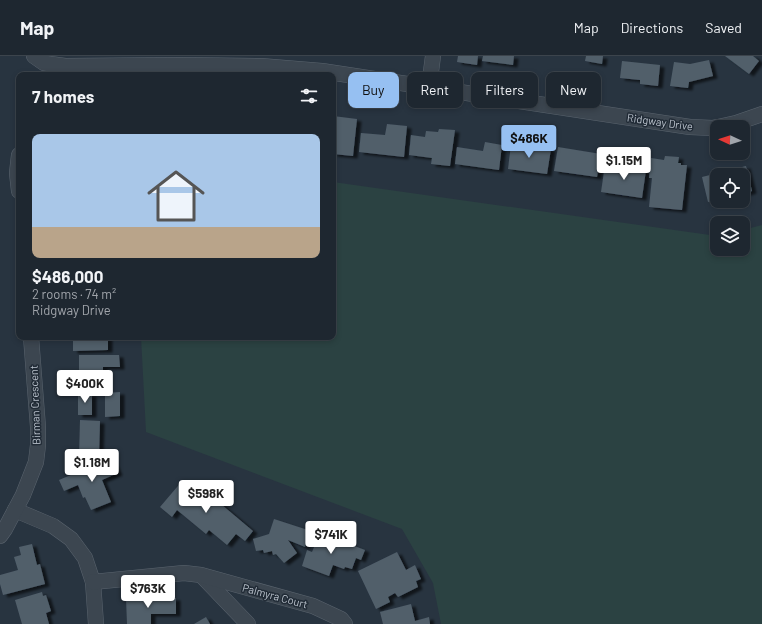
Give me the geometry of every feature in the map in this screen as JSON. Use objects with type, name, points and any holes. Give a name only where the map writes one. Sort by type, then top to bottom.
[{"type":"street","points":[[431,72],[433,56]]},
{"type":"street","name":"Ridgway Drive","points":[[40,65],[65,66],[180,60],[329,72]]},
{"type":"street","name":"Ridgway Drive","points":[[336,73],[407,84]]},
{"type":"street","name":"Ridgway Drive","points":[[463,92],[690,127],[710,128]]},
{"type":"street","name":"Ridgway Drive","points":[[745,120],[762,114]]},
{"type":"street","name":"Birman Crescent","points":[[0,536],[23,495],[36,462],[38,427],[31,340]]},
{"type":"street","points":[[15,510],[53,526],[71,539],[85,558],[93,582],[96,624]]},
{"type":"street","name":"Palmyra Court","points":[[93,582],[184,573],[201,575],[313,606],[341,619],[345,624]]},
{"type":"street","name":"Palmyra Court","points":[[201,575],[248,624]]},
{"type":"green space","points":[[336,182],[710,235],[710,256],[750,256],[750,228],[762,225],[762,624],[441,624],[433,583],[402,529],[146,432],[141,340],[336,340]]},
{"type":"building","points":[[458,56],[478,56],[477,65],[457,62]]},
{"type":"building","points":[[483,56],[514,56],[513,65],[482,61]]},
{"type":"building","points":[[586,56],[603,56],[602,64],[585,61]]},
{"type":"building","points":[[725,56],[753,56],[759,61],[749,74]]},
{"type":"building","points":[[709,60],[713,76],[689,82],[688,88],[670,86],[674,62],[690,64]]},
{"type":"building","points":[[622,61],[660,65],[658,86],[640,84],[640,80],[620,78]]},
{"type":"building","points":[[336,116],[357,119],[353,156],[336,154]]},
{"type":"building","points":[[387,124],[407,126],[404,157],[359,152],[361,133],[385,135]]},
{"type":"building","points":[[439,129],[455,130],[450,166],[431,164],[432,158],[409,155],[411,135],[425,137],[426,131],[438,132]]},
{"type":"building","points":[[485,142],[502,145],[499,170],[455,164],[457,147],[483,151]]},
{"type":"building","points":[[511,144],[551,149],[547,174],[508,169]]},
{"type":"building","points":[[558,147],[601,154],[597,177],[554,171]]},
{"type":"building","points":[[665,156],[679,157],[678,163],[681,163],[681,165],[687,165],[682,210],[649,207],[652,178],[649,178],[651,158],[664,160]]},
{"type":"building","points":[[605,165],[646,170],[642,198],[601,192]]},
{"type":"building","points":[[710,175],[710,202],[708,202],[702,177]]},
{"type":"building","points":[[73,340],[108,340],[108,350],[73,351]]},
{"type":"building","points":[[79,355],[119,355],[120,367],[103,367],[103,383],[79,383]]},
{"type":"building","points":[[120,392],[120,416],[105,417],[105,393]]},
{"type":"building","points":[[78,394],[92,394],[92,415],[78,415]]},
{"type":"building","points":[[80,420],[100,421],[99,457],[79,457]]},
{"type":"building","points":[[111,458],[118,473],[102,480],[111,502],[91,510],[85,497],[83,498],[78,485],[64,491],[59,480]]},
{"type":"building","points":[[183,480],[205,499],[209,494],[253,531],[245,541],[236,534],[227,545],[209,530],[206,534],[177,510],[172,517],[160,507]]},
{"type":"building","points":[[274,519],[311,531],[305,547],[288,540],[297,553],[284,563],[276,554],[273,555],[272,551],[264,553],[263,550],[256,551],[253,539],[269,534]]},
{"type":"building","points":[[320,533],[365,550],[361,560],[356,558],[352,569],[345,567],[344,569],[333,565],[329,576],[302,566],[307,550],[312,552]]},
{"type":"building","points":[[32,544],[37,565],[40,564],[45,584],[3,595],[0,584],[0,575],[18,570],[14,557],[21,555],[19,547]]},
{"type":"building","points":[[397,552],[406,570],[415,565],[421,579],[416,581],[418,587],[398,597],[395,593],[388,597],[390,602],[376,609],[358,571]]},
{"type":"building","points":[[42,592],[43,596],[46,595],[51,611],[46,613],[49,624],[22,624],[15,600]]},
{"type":"building","points":[[126,598],[176,598],[176,614],[151,614],[151,624],[127,624]]},
{"type":"building","points":[[411,604],[415,621],[429,617],[430,624],[383,624],[380,612]]},
{"type":"building","points":[[206,617],[210,624],[194,624]]}]
